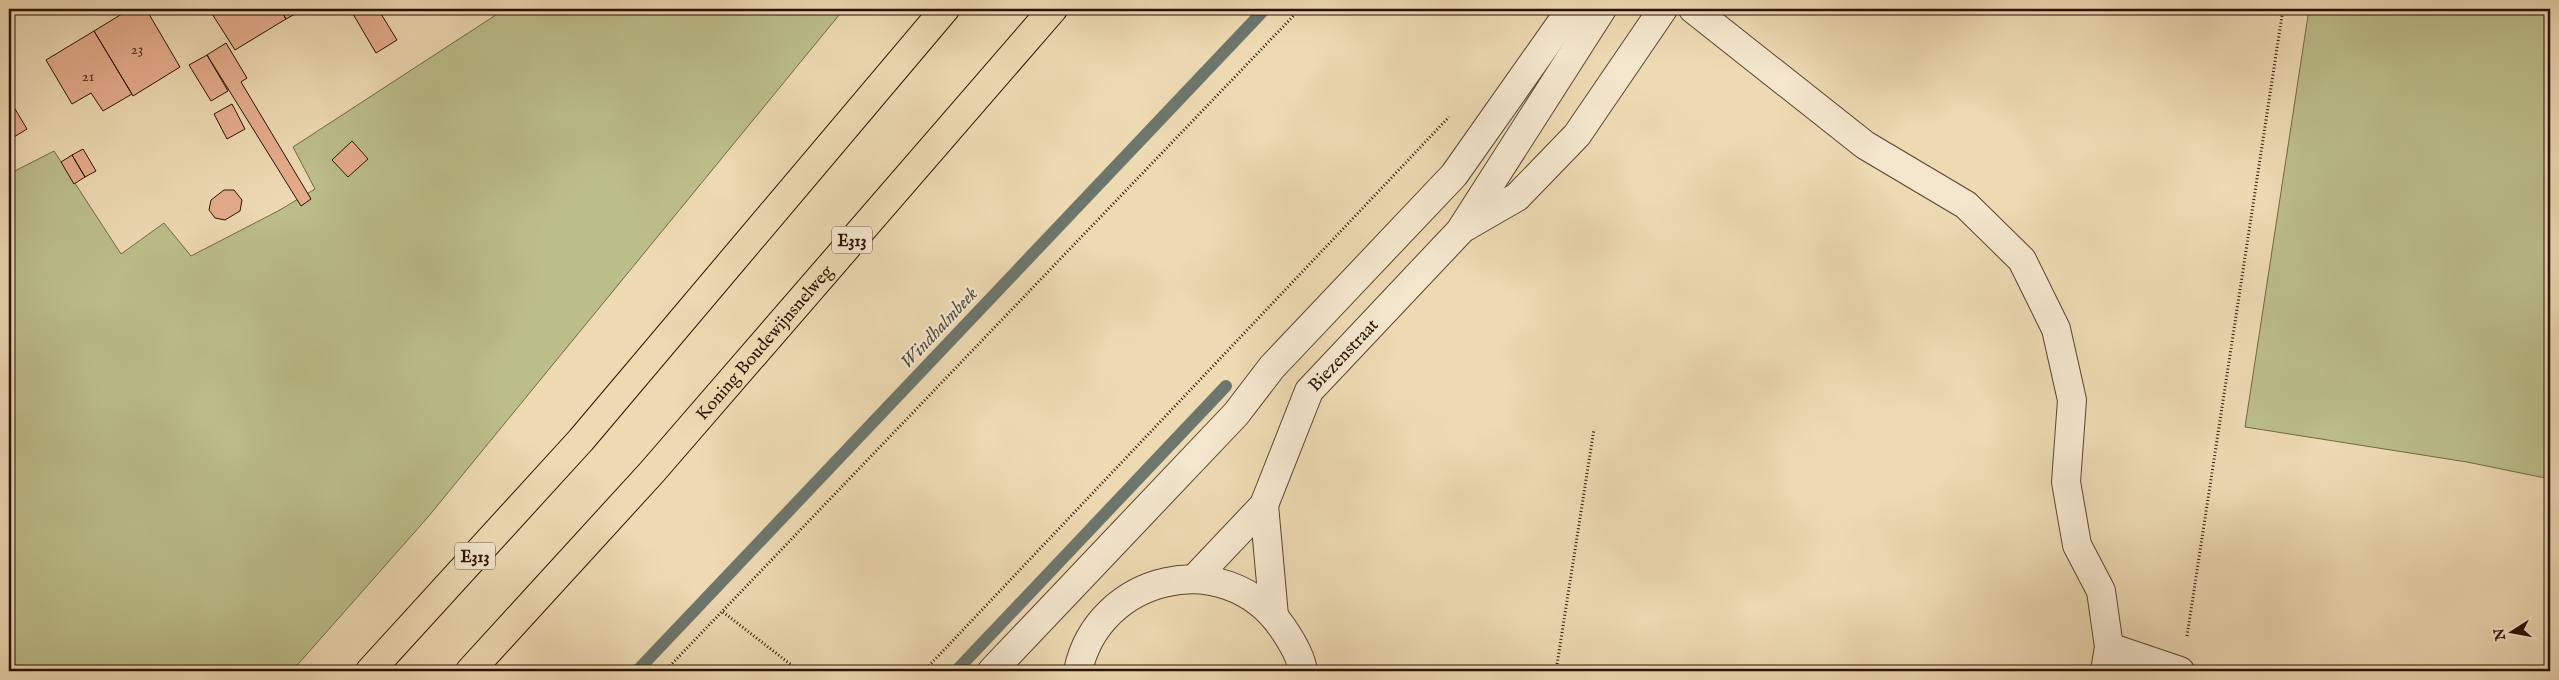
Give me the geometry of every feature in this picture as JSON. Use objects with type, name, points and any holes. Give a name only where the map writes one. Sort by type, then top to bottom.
[{"type":"highway","name":"E313","points":[[370,671],[581,440],[945,9]]},
{"type":"highway","name":"Koning Boudewijnsnelweg","points":[[470,671],[652,472],[1053,9]]},
{"type":"street","points":[[992,671],[1236,414],[1272,367],[1454,175],[1571,9]]},
{"type":"street","name":"Biezenstraat","points":[[1194,579],[1264,505],[1308,391],[1460,231],[1602,9]]},
{"type":"street","name":"Biezenstraat","points":[[1460,231],[1517,197],[1577,135],[1662,9]]},
{"type":"street","points":[[1693,9],[1865,145],[1966,205],[2022,260],[2056,328],[2072,400],[2066,482],[2078,545],[2101,591],[2107,659],[2180,671]]},
{"type":"street","name":"Biezenstraat","points":[[1264,505],[1274,616]]},
{"type":"street","points":[[1078,671],[1082,654],[1099,622],[1126,598],[1158,583],[1194,579],[1224,584],[1251,596],[1274,616],[1292,640],[1303,671]]},
{"type":"path","points":[[665,671],[1300,9]]},
{"type":"path","points":[[2186,642],[2283,9]]},
{"type":"path","points":[[924,671],[1453,111]]},
{"type":"path","points":[[1556,671],[1594,429]]},
{"type":"path","points":[[723,612],[799,671]]},
{"type":"green space","points":[[505,9],[844,9],[428,517],[292,671],[9,671],[9,174],[54,151],[121,254],[164,223],[191,256],[278,211],[315,189],[293,147]]},
{"type":"green space","points":[[2309,9],[2550,9],[2550,479],[2467,462],[2245,427]]},
{"type":"building","points":[[130,9],[146,9],[180,67],[133,96],[94,31]]},
{"type":"building","points":[[209,9],[280,9],[286,19],[235,50]]},
{"type":"building","points":[[280,9],[304,9],[286,19]]},
{"type":"building","points":[[350,9],[378,9],[397,40],[376,53]]},
{"type":"building","points":[[378,9],[389,9],[381,14]]},
{"type":"building","points":[[94,31],[132,94],[103,111],[91,93],[72,104],[46,60]]},
{"type":"building","points":[[226,43],[247,78],[241,82],[311,199],[301,206],[207,55]]},
{"type":"building","points":[[207,55],[228,91],[211,101],[189,65]]},
{"type":"building","points":[[9,99],[27,129],[9,140]]},
{"type":"building","points":[[232,104],[245,129],[227,139],[214,114]]},
{"type":"building","points":[[352,141],[368,159],[348,177],[332,160]]},
{"type":"building","points":[[83,149],[96,171],[85,177],[72,155]]},
{"type":"building","points":[[72,155],[85,177],[74,184],[61,162]]},
{"type":"building","points":[[224,190],[234,190],[242,200],[240,211],[225,220],[215,218],[209,210],[211,200]]},
{"type":"waterway","name":"Windhalmbeek","points":[[637,671],[1265,9]]},
{"type":"waterway","points":[[956,671],[1226,386]]}]
